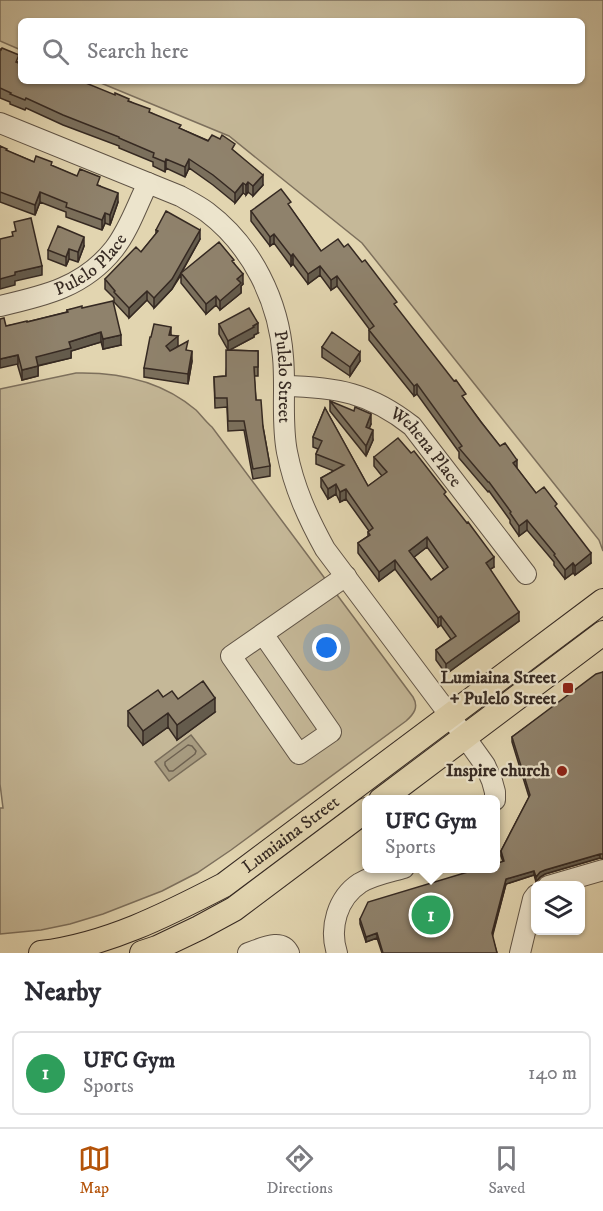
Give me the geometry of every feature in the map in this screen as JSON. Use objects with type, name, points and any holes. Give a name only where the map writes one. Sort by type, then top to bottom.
[{"type":"main road","name":"Lumiaina Street","points":[[41,953],[119,934],[168,914],[224,885],[603,601]]},
{"type":"main road","points":[[388,795],[603,633]]},
{"type":"main road","name":"Lumiaina Street","points":[[142,953],[189,933],[234,909],[362,813]]},
{"type":"street","name":"Pulelo Street","points":[[0,123],[180,196],[205,210],[224,225],[241,245],[258,271],[270,297],[282,341],[284,427],[287,451],[300,500],[326,549],[490,773],[495,795]]},
{"type":"street","name":"Pulelo Place","points":[[0,306],[47,295],[91,271],[114,249],[148,183]]},
{"type":"street","name":"Wehena Place","points":[[284,386],[329,388],[354,393],[379,403],[412,426],[526,574]]},
{"type":"street","points":[[263,634],[331,732],[299,753],[231,656],[346,576]]},
{"type":"street","points":[[563,881],[603,870]]},
{"type":"street","points":[[337,953],[334,927],[338,909],[348,893],[360,883],[386,873]]},
{"type":"street","points":[[522,950],[531,909]]},
{"type":"street","points":[[248,953],[278,944],[284,946],[289,953]]},
{"type":"shaded area","points":[[0,0],[603,0],[603,551],[599,540],[362,243],[229,136],[103,84],[585,84],[585,18],[18,18],[18,49],[0,41]]},
{"type":"shaded area","points":[[76,373],[108,374],[139,380],[169,392],[196,410],[212,427],[413,697],[416,707],[406,721],[197,873],[162,891],[103,914],[41,930],[0,934],[0,808],[3,808],[0,784],[0,389]]},
{"type":"water","points":[[191,735],[206,754],[169,781],[155,762]]},
{"type":"building","points":[[2,48],[18,55],[16,62],[18,63],[18,84],[88,84],[115,95],[115,93],[129,99],[128,101],[150,109],[149,112],[181,125],[179,128],[208,141],[212,135],[220,139],[222,135],[235,144],[232,149],[263,175],[253,186],[248,182],[246,185],[243,183],[235,193],[189,159],[185,167],[166,159],[165,162],[153,157],[154,153],[119,137],[26,98],[25,100],[10,94],[0,88]]},
{"type":"building","points":[[0,146],[34,162],[36,156],[52,162],[51,165],[77,176],[80,169],[100,177],[97,185],[118,193],[110,215],[105,213],[102,220],[66,207],[67,203],[40,192],[35,205],[0,192]]},
{"type":"building","points":[[281,189],[291,202],[288,204],[321,251],[338,239],[344,247],[348,244],[362,262],[365,260],[397,302],[394,304],[454,381],[456,380],[466,394],[462,396],[481,422],[500,446],[505,443],[517,460],[513,463],[536,493],[544,487],[557,504],[555,506],[591,553],[575,566],[573,563],[565,570],[527,520],[519,526],[489,482],[459,448],[462,446],[417,384],[414,386],[369,330],[374,326],[337,276],[331,280],[320,266],[308,274],[274,234],[270,237],[251,211]]},
{"type":"building","points":[[166,211],[200,230],[172,279],[154,298],[147,291],[129,308],[105,279],[136,247],[141,252],[158,231],[156,230]]},
{"type":"building","points":[[31,218],[42,266],[15,272],[15,275],[0,279],[0,239],[13,236],[12,232],[16,231],[14,222]]},
{"type":"building","points":[[58,226],[84,237],[78,252],[69,249],[66,257],[48,250]]},
{"type":"building","points":[[219,242],[243,274],[237,279],[241,283],[220,301],[216,296],[206,304],[181,273]]},
{"type":"building","points":[[113,301],[121,335],[103,339],[101,332],[69,342],[71,348],[36,357],[38,366],[22,370],[18,355],[0,359],[0,319],[4,318],[6,326],[68,312],[67,310],[82,306],[82,308]]},
{"type":"building","points":[[249,308],[258,323],[228,341],[219,324]]},
{"type":"building","points":[[154,324],[171,327],[169,335],[178,336],[166,346],[170,351],[188,341],[186,350],[192,351],[188,374],[144,368]]},
{"type":"building","points":[[332,332],[360,352],[350,367],[322,347]]},
{"type":"building","points":[[226,350],[258,351],[258,367],[254,367],[256,400],[261,400],[270,466],[253,469],[244,421],[228,421],[227,398],[215,398],[214,377],[226,376]]},
{"type":"building","points":[[330,401],[354,411],[355,407],[371,414],[366,427],[373,430],[366,446]]},
{"type":"building","points":[[325,408],[368,486],[387,472],[374,457],[398,438],[411,453],[414,451],[446,492],[444,494],[494,557],[486,563],[519,612],[446,664],[436,650],[456,636],[441,616],[438,618],[395,560],[379,572],[358,543],[370,535],[368,532],[373,528],[346,489],[340,492],[336,484],[328,489],[321,478],[344,465],[316,454],[322,441],[313,437]],"holes":[[[427,537],[448,567],[431,580],[409,551]]]},
{"type":"building","points":[[603,672],[603,854],[545,870],[536,877],[534,871],[506,879],[492,933],[497,953],[383,953],[377,933],[366,937],[360,919],[368,902],[464,873],[500,873],[500,862],[504,861],[501,851],[530,795],[512,737],[596,674]]},
{"type":"building","points":[[203,681],[215,698],[177,725],[168,713],[143,731],[128,711],[158,690],[163,697],[172,691],[178,699]]},
{"type":"place","name":"Lumiaina Street + Pulelo Street","points":[[568,688]]},
{"type":"place","name":"Inspire church","points":[[562,771]]},
{"type":"place","name":"UFC Gym","points":[[431,915]]}]
